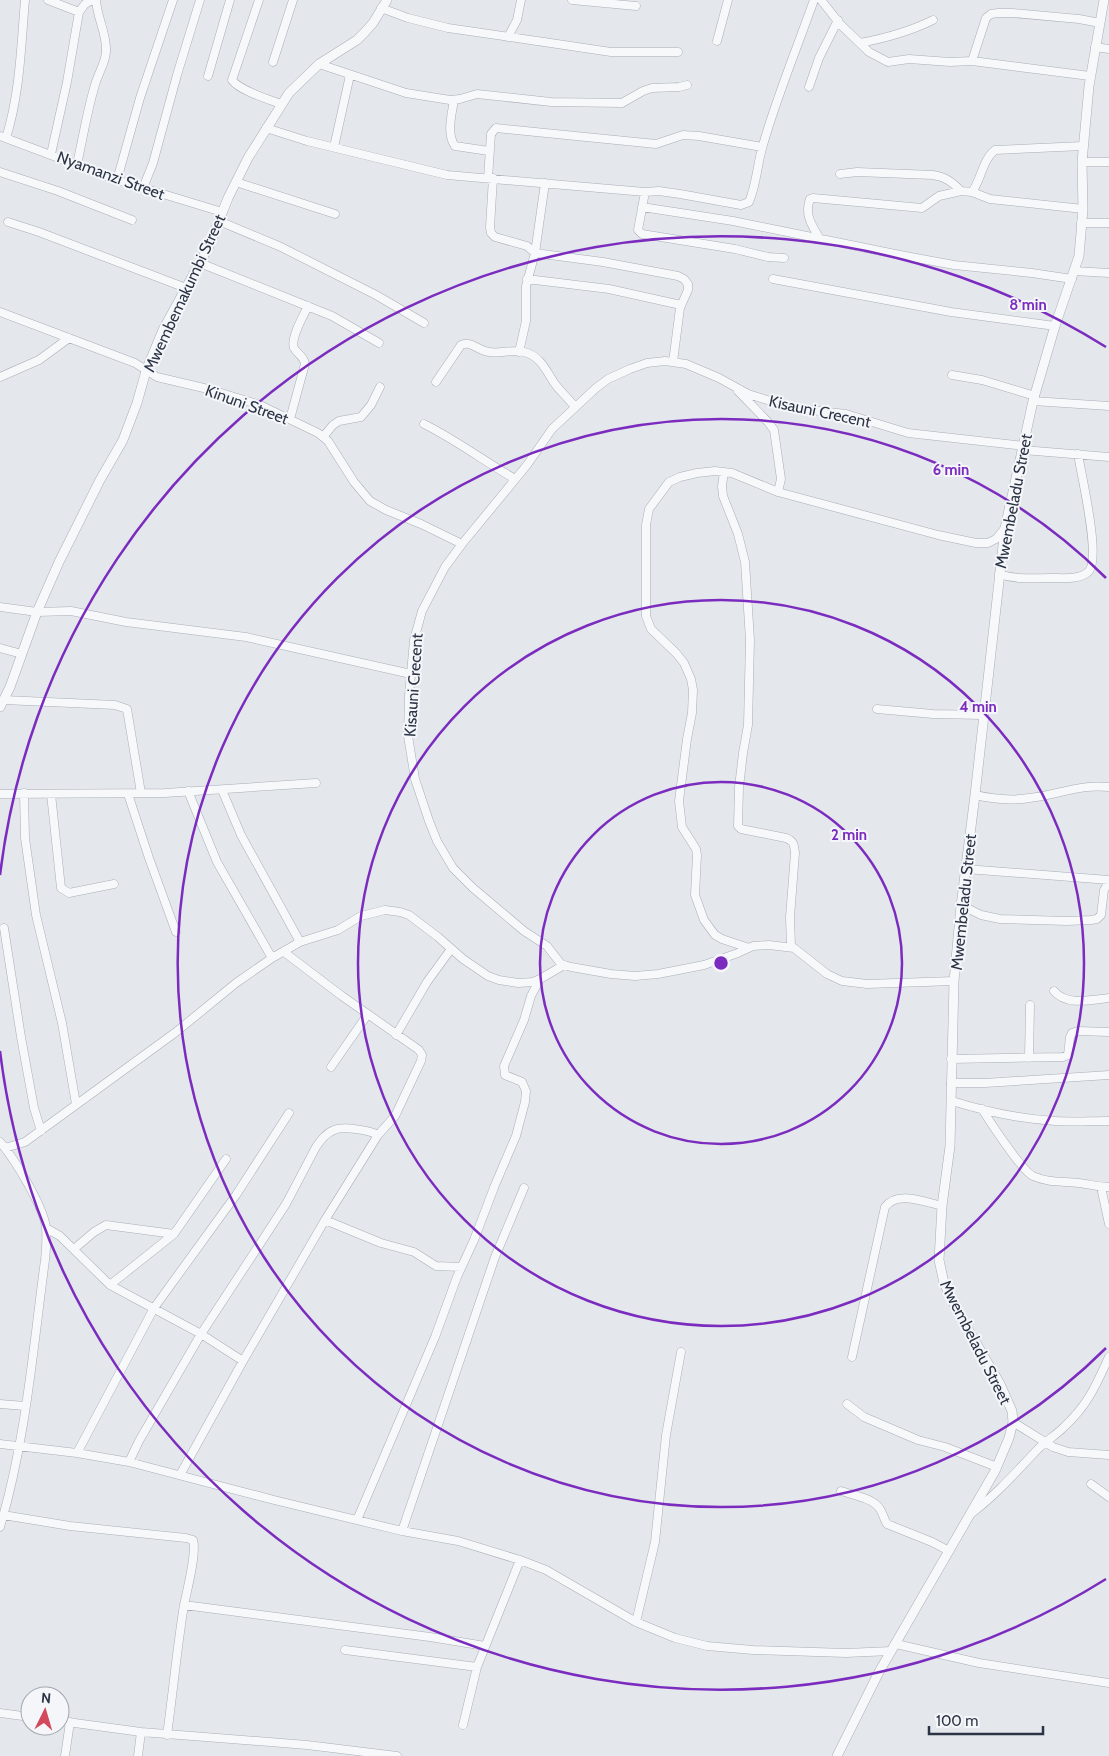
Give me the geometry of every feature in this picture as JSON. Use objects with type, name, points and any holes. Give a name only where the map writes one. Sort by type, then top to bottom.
[{"type":"street","points":[[3,137],[12,115],[25,0]]},
{"type":"street","points":[[48,0],[79,12]]},
{"type":"street","points":[[51,154],[67,82],[79,12],[85,4],[94,0],[105,37],[106,57],[92,94],[78,164]]},
{"type":"street","points":[[117,180],[135,113],[173,0]]},
{"type":"street","points":[[143,188],[153,163],[200,0]]},
{"type":"street","points":[[208,76],[230,0]]},
{"type":"street","points":[[259,0],[232,80],[235,84],[281,104]]},
{"type":"street","points":[[273,62],[293,0]]},
{"type":"street","points":[[508,37],[516,20],[521,0]]},
{"type":"street","points":[[572,0],[636,6]]},
{"type":"street","points":[[717,41],[728,0]]},
{"type":"street","points":[[266,128],[307,141],[424,171],[456,176],[645,192],[659,191],[741,205],[747,203],[752,197],[762,148],[814,0]]},
{"type":"street","points":[[822,0],[838,20],[869,52],[888,62],[909,59],[950,62],[972,61],[1090,76]]},
{"type":"street","name":"Mwembeladu Street","points":[[837,1756],[894,1648],[997,1467],[1009,1438],[1013,1422],[1012,1411],[1000,1384],[959,1314],[944,1284],[939,1260],[942,1206],[950,1146],[954,981],[961,905],[1005,528],[1034,398],[1078,256],[1083,209],[1083,146],[1090,76],[1106,1]]},
{"type":"street","points":[[384,4],[427,24],[611,52],[678,52]]},
{"type":"street","name":"Mwembemakumbi Street","points":[[2,704],[37,612],[83,513],[123,440],[137,403],[146,371],[164,330],[200,263],[248,158],[281,104],[302,79],[320,64],[357,40],[373,23],[384,4]]},
{"type":"street","points":[[972,61],[986,18],[991,14],[1012,13],[1100,23]]},
{"type":"street","points":[[809,87],[819,58],[838,20]]},
{"type":"street","points":[[860,43],[908,32],[932,20]]},
{"type":"street","points":[[1095,47],[1109,49]]},
{"type":"street","points":[[320,64],[406,93],[454,100],[477,94],[551,102],[622,103],[652,88],[679,88],[688,84]]},
{"type":"street","points":[[334,147],[350,75]]},
{"type":"street","points":[[454,100],[451,118],[452,142],[456,146],[489,151]]},
{"type":"street","points":[[673,362],[681,305],[688,290],[688,284],[678,276],[603,262],[536,254],[527,246],[495,237],[491,234],[489,151],[491,134],[496,128],[656,144],[683,135],[699,136],[762,148]]},
{"type":"street","name":"Nyamanzi Street","points":[[3,137],[220,217],[376,295],[424,323]]},
{"type":"street","points":[[972,192],[980,180],[988,158],[996,150],[1083,146]]},
{"type":"street","points":[[1082,162],[1109,162]]},
{"type":"street","points":[[0,172],[58,191],[132,220]]},
{"type":"street","points":[[840,174],[857,172],[933,175],[951,182],[961,191]]},
{"type":"street","points":[[236,182],[335,214]]},
{"type":"street","points":[[518,352],[526,322],[526,286],[536,254],[545,183]]},
{"type":"street","points":[[820,238],[810,221],[808,213],[807,206],[813,198],[922,208],[939,196],[961,191],[972,192],[990,199],[1083,209]]},
{"type":"street","points":[[645,192],[639,233],[735,249],[768,257],[784,258]]},
{"type":"street","points":[[642,207],[733,221],[954,265],[1032,273],[1073,275],[1109,273]]},
{"type":"street","points":[[8,222],[186,288]]},
{"type":"street","points":[[1081,223],[1109,223]]},
{"type":"street","points":[[200,263],[332,316],[380,343]]},
{"type":"street","points":[[773,279],[951,312],[1055,326]]},
{"type":"street","points":[[527,280],[609,289],[681,305]]},
{"type":"street","points":[[290,419],[305,364],[304,359],[294,349],[293,342],[308,306]]},
{"type":"street","name":"Kinuni Street","points":[[0,312],[135,363],[146,371],[162,378],[245,400],[290,419],[323,437],[354,482],[370,500],[386,510],[421,524],[462,544]]},
{"type":"street","points":[[0,377],[39,360],[69,338]]},
{"type":"street","points":[[436,382],[460,345],[468,343],[490,352],[518,352],[533,356],[541,362],[554,382],[575,407]]},
{"type":"street","name":"Kisauni Crecent","points":[[564,965],[547,946],[524,931],[473,888],[453,868],[443,853],[429,821],[411,762],[407,727],[410,674],[418,621],[445,567],[527,466],[552,429],[575,407],[596,388],[619,373],[647,364],[673,362],[694,367],[748,394],[793,408],[857,416],[908,433],[1109,457]]},
{"type":"street","points":[[952,375],[982,380],[1034,398],[1109,406]]},
{"type":"street","points":[[323,437],[338,421],[361,417],[371,405],[380,387]]},
{"type":"street","points":[[734,387],[774,430],[781,480],[778,492]]},
{"type":"street","points":[[424,424],[460,444],[515,479]]},
{"type":"street","points":[[999,574],[1010,578],[1068,577],[1083,575],[1089,570],[1092,564],[1089,507],[1078,454]]},
{"type":"street","points":[[749,948],[726,942],[716,935],[704,920],[694,895],[697,855],[696,849],[682,827],[679,801],[692,713],[693,690],[684,663],[676,652],[651,629],[646,616],[645,545],[649,509],[669,482],[697,473],[715,471],[744,477],[778,492],[938,535],[976,543],[988,543],[996,539],[1005,528]]},
{"type":"street","points":[[724,472],[723,496],[738,534],[745,562],[750,631],[748,725],[739,787],[738,826],[741,829],[792,840],[794,846],[790,917],[791,947]]},
{"type":"street","points":[[0,607],[37,612],[71,611],[126,622],[239,636],[410,674]]},
{"type":"street","points":[[0,648],[22,654]]},
{"type":"street","points":[[2,704],[115,705],[127,709],[141,793]]},
{"type":"street","points":[[877,709],[933,714],[984,715]]},
{"type":"street","points":[[0,794],[128,794],[316,783]]},
{"type":"street","points":[[975,795],[990,798],[1018,799],[1086,786],[1109,787]]},
{"type":"street","points":[[222,790],[241,834],[300,942]]},
{"type":"street","points":[[188,791],[217,862],[272,958]]},
{"type":"street","points":[[24,793],[26,838],[36,914],[62,1023],[76,1104]]},
{"type":"street","points":[[51,794],[61,888],[69,893],[114,884]]},
{"type":"street","points":[[128,794],[176,932]]},
{"type":"street","points":[[961,905],[980,915],[1000,919],[1095,920],[1101,915],[1104,890],[1109,881],[966,869]]},
{"type":"street","points":[[0,1526],[13,1481],[20,1445],[45,1260],[46,1228],[42,1214],[3,1145],[24,1142],[41,1131],[176,1032],[236,983],[272,958],[300,942],[338,930],[361,916],[379,911],[393,910],[409,915],[438,936],[451,949],[481,972],[499,980],[528,983],[540,979],[564,965],[628,976],[658,974],[704,965],[756,945],[769,945],[791,947],[799,951],[827,974],[842,981],[867,984],[954,981]]},
{"type":"street","points":[[4,928],[21,1038],[34,1108],[41,1131]]},
{"type":"street","points":[[396,1035],[427,982],[451,949]]},
{"type":"street","points":[[180,1475],[325,1220],[378,1135],[395,1116],[421,1061],[422,1055],[419,1050],[284,952]]},
{"type":"street","points":[[357,1520],[435,1337],[461,1267],[474,1240],[516,1136],[526,1091],[522,1082],[507,1077],[504,1069],[524,1020],[531,996],[540,979]]},
{"type":"street","points":[[1054,991],[1065,1000],[1109,998]]},
{"type":"street","points":[[1029,1058],[1030,1005]]},
{"type":"street","points":[[331,1067],[368,1014]]},
{"type":"street","points":[[951,1059],[1063,1057],[1068,1055],[1072,1033],[1078,1031],[1109,1032]]},
{"type":"street","points":[[951,1083],[985,1083],[1109,1075]]},
{"type":"street","points":[[952,1101],[982,1110],[1054,1121],[1109,1120]]},
{"type":"street","points":[[982,1110],[1030,1175],[1049,1181],[1105,1187],[1109,1224]]},
{"type":"street","points":[[77,1453],[154,1308],[236,1196],[289,1113]]},
{"type":"street","points":[[129,1462],[139,1441],[201,1334],[286,1204],[322,1138],[338,1129],[365,1131],[378,1135]]},
{"type":"street","points":[[110,1285],[174,1234],[226,1159]]},
{"type":"street","points":[[402,1531],[495,1257],[524,1188]]},
{"type":"street","points":[[852,1357],[885,1207],[889,1201],[899,1197],[942,1206]]},
{"type":"street","points":[[325,1220],[381,1243],[414,1252],[436,1266],[461,1267]]},
{"type":"street","points":[[74,1249],[94,1232],[111,1225],[174,1234]]},
{"type":"street","points":[[46,1228],[60,1236],[110,1285],[201,1334],[243,1362]]},
{"type":"street","points":[[636,1622],[655,1542],[666,1435],[681,1352]]},
{"type":"street","points":[[971,1513],[997,1491],[1044,1442],[1063,1428],[1084,1405],[1093,1392],[1109,1357]]},
{"type":"street","points":[[0,1404],[25,1406]]},
{"type":"street","points":[[847,1404],[864,1417],[918,1440],[945,1447],[997,1467]]},
{"type":"street","points":[[1013,1422],[1044,1442],[1068,1452],[1109,1455]]},
{"type":"street","points":[[0,1444],[20,1445],[129,1462],[402,1531],[458,1541],[546,1570],[636,1622],[676,1638],[707,1646],[753,1650],[846,1653],[894,1648],[1109,1683]]},
{"type":"street","points":[[1091,1484],[1109,1497]]},
{"type":"street","points":[[841,1490],[877,1505],[882,1510],[887,1524],[949,1551]]},
{"type":"street","points":[[3,1515],[70,1526],[192,1540],[194,1543],[194,1554],[184,1606],[167,1735]]},
{"type":"street","points":[[463,1725],[477,1667],[520,1560]]},
{"type":"street","points":[[184,1606],[430,1637],[485,1646]]},
{"type":"street","points":[[345,1650],[477,1667]]},
{"type":"street","points":[[0,1714],[20,1716]]},
{"type":"street","points":[[70,1722],[167,1735],[307,1745],[397,1756]]},
{"type":"street","points":[[138,1756],[141,1732]]},
{"type":"street","points":[[65,1756],[68,1736]]}]
